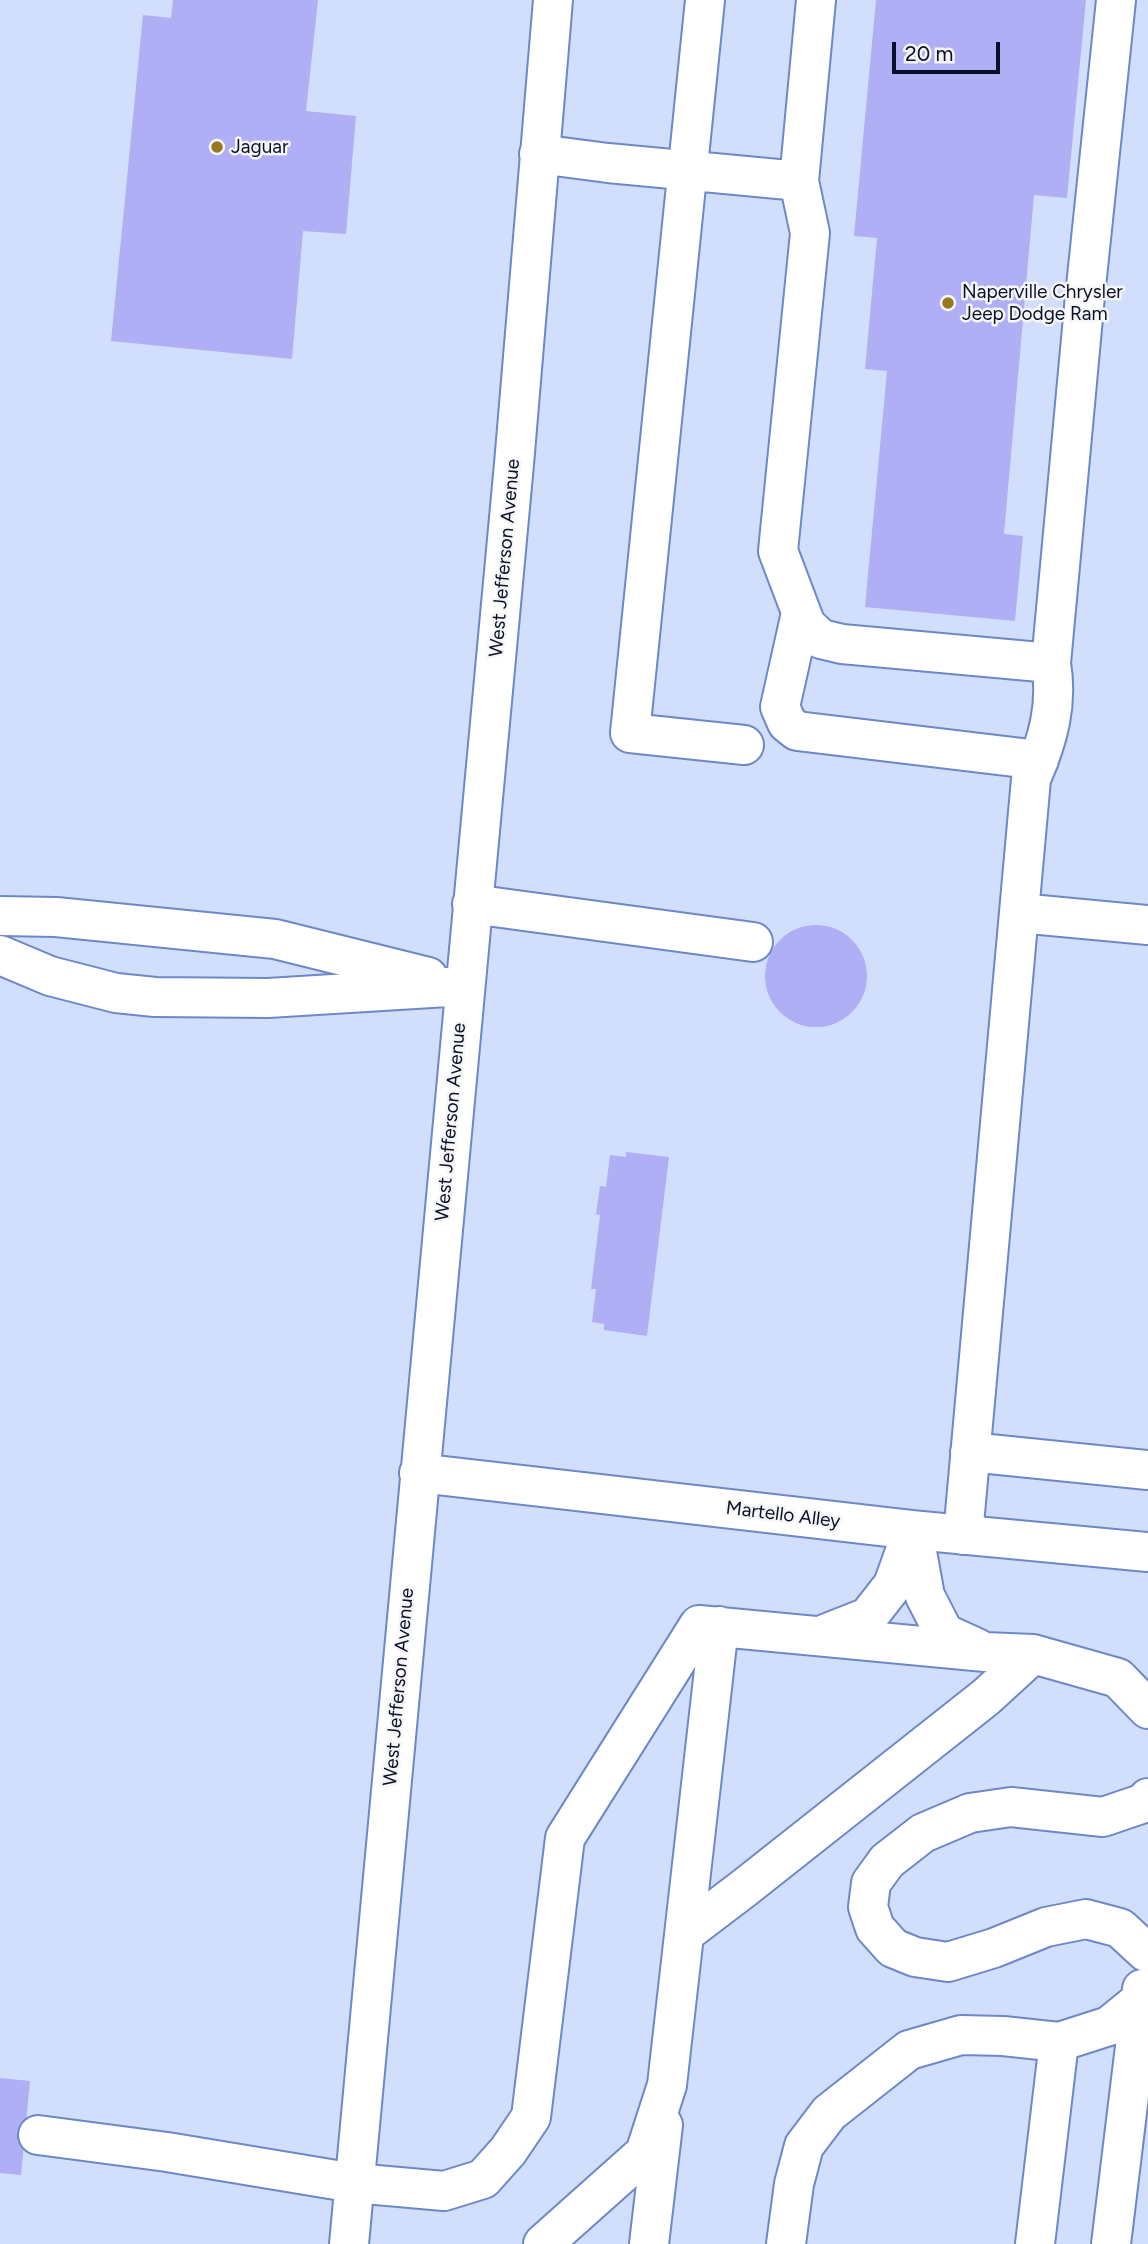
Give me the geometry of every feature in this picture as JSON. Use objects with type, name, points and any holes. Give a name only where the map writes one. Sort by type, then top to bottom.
[{"type":"street","name":"West Jefferson Avenue","points":[[349,2244],[515,451],[554,0]]},
{"type":"street","points":[[705,0],[630,733],[744,745]]},
{"type":"street","points":[[816,0],[799,181],[810,233],[778,551],[806,625],[821,639],[842,644],[1051,663]]},
{"type":"street","points":[[963,1535],[1031,779],[1054,704],[1055,687],[1051,663],[1084,296],[1116,0]]},
{"type":"street","points":[[540,154],[799,181]]},
{"type":"street","points":[[801,612],[780,707],[787,723],[797,732],[1039,760]]},
{"type":"street","points":[[472,904],[753,942]]},
{"type":"street","points":[[1019,913],[1148,925]]},
{"type":"street","points":[[0,916],[56,917],[275,939],[464,986]]},
{"type":"street","points":[[0,955],[50,976],[116,993],[155,998],[268,998],[464,986]]},
{"type":"street","points":[[970,1452],[1148,1469]]},
{"type":"street","name":"Martello Alley","points":[[419,1473],[913,1531],[1148,1552]]},
{"type":"street","points":[[819,1636],[869,1617],[893,1585],[913,1531]]},
{"type":"street","points":[[913,1531],[925,1596],[944,1633],[985,1652]]},
{"type":"street","points":[[38,2135],[167,2152],[354,2183],[444,2191],[483,2179],[508,2151],[531,2117],[565,1838],[699,1625],[985,1652],[1033,1654],[1118,1678],[1148,1709]]},
{"type":"street","points":[[649,2244],[719,1626]]},
{"type":"street","points":[[685,1933],[986,1697],[1033,1654]]},
{"type":"street","points":[[1111,2244],[1147,1945],[1120,1928],[1086,1919],[1046,1927],[948,1962],[915,1957],[893,1948],[875,1927],[868,1907],[872,1883],[887,1861],[923,1833],[970,1813],[1011,1807],[1103,1817],[1144,1803],[1148,1798]]},
{"type":"street","points":[[786,2244],[794,2184],[804,2146],[829,2113],[909,2050],[961,2035],[1059,2042],[1109,2026],[1141,2000]]},
{"type":"street","points":[[1035,2244],[1059,2042]]},
{"type":"street","points":[[543,2244],[645,2153],[667,2085]]},
{"type":"shaded area","points":[[0,0],[1148,0],[1148,2244],[0,2244]]},
{"type":"building","name":"Jaguar","points":[[173,0],[318,0],[306,111],[356,116],[346,234],[303,231],[292,359],[111,341],[143,15],[171,18]]},
{"type":"building","name":"Naperville Chrysler Jeep Dodge Ram","points":[[876,0],[1086,0],[1067,198],[1034,195],[1004,534],[1023,536],[1015,621],[865,607],[887,371],[865,369],[877,238],[854,236]]},
{"type":"building","points":[[816,925],[835,929],[852,940],[863,957],[867,976],[863,995],[852,1012],[835,1023],[816,1027],[797,1023],[780,1012],[769,995],[765,976],[769,957],[780,940],[797,929]]},
{"type":"building","points":[[626,1152],[669,1157],[647,1336],[604,1330],[604,1324],[592,1322],[596,1289],[591,1289],[600,1215],[596,1214],[600,1186],[606,1187],[610,1155],[626,1157]]},
{"type":"building","points":[[0,2078],[30,2081],[21,2175],[0,2173]]},
{"type":"place","name":"Jaguar","points":[[217,147]]},
{"type":"place","name":"Naperville Chrysler Jeep Dodge Ram","points":[[948,303]]}]
